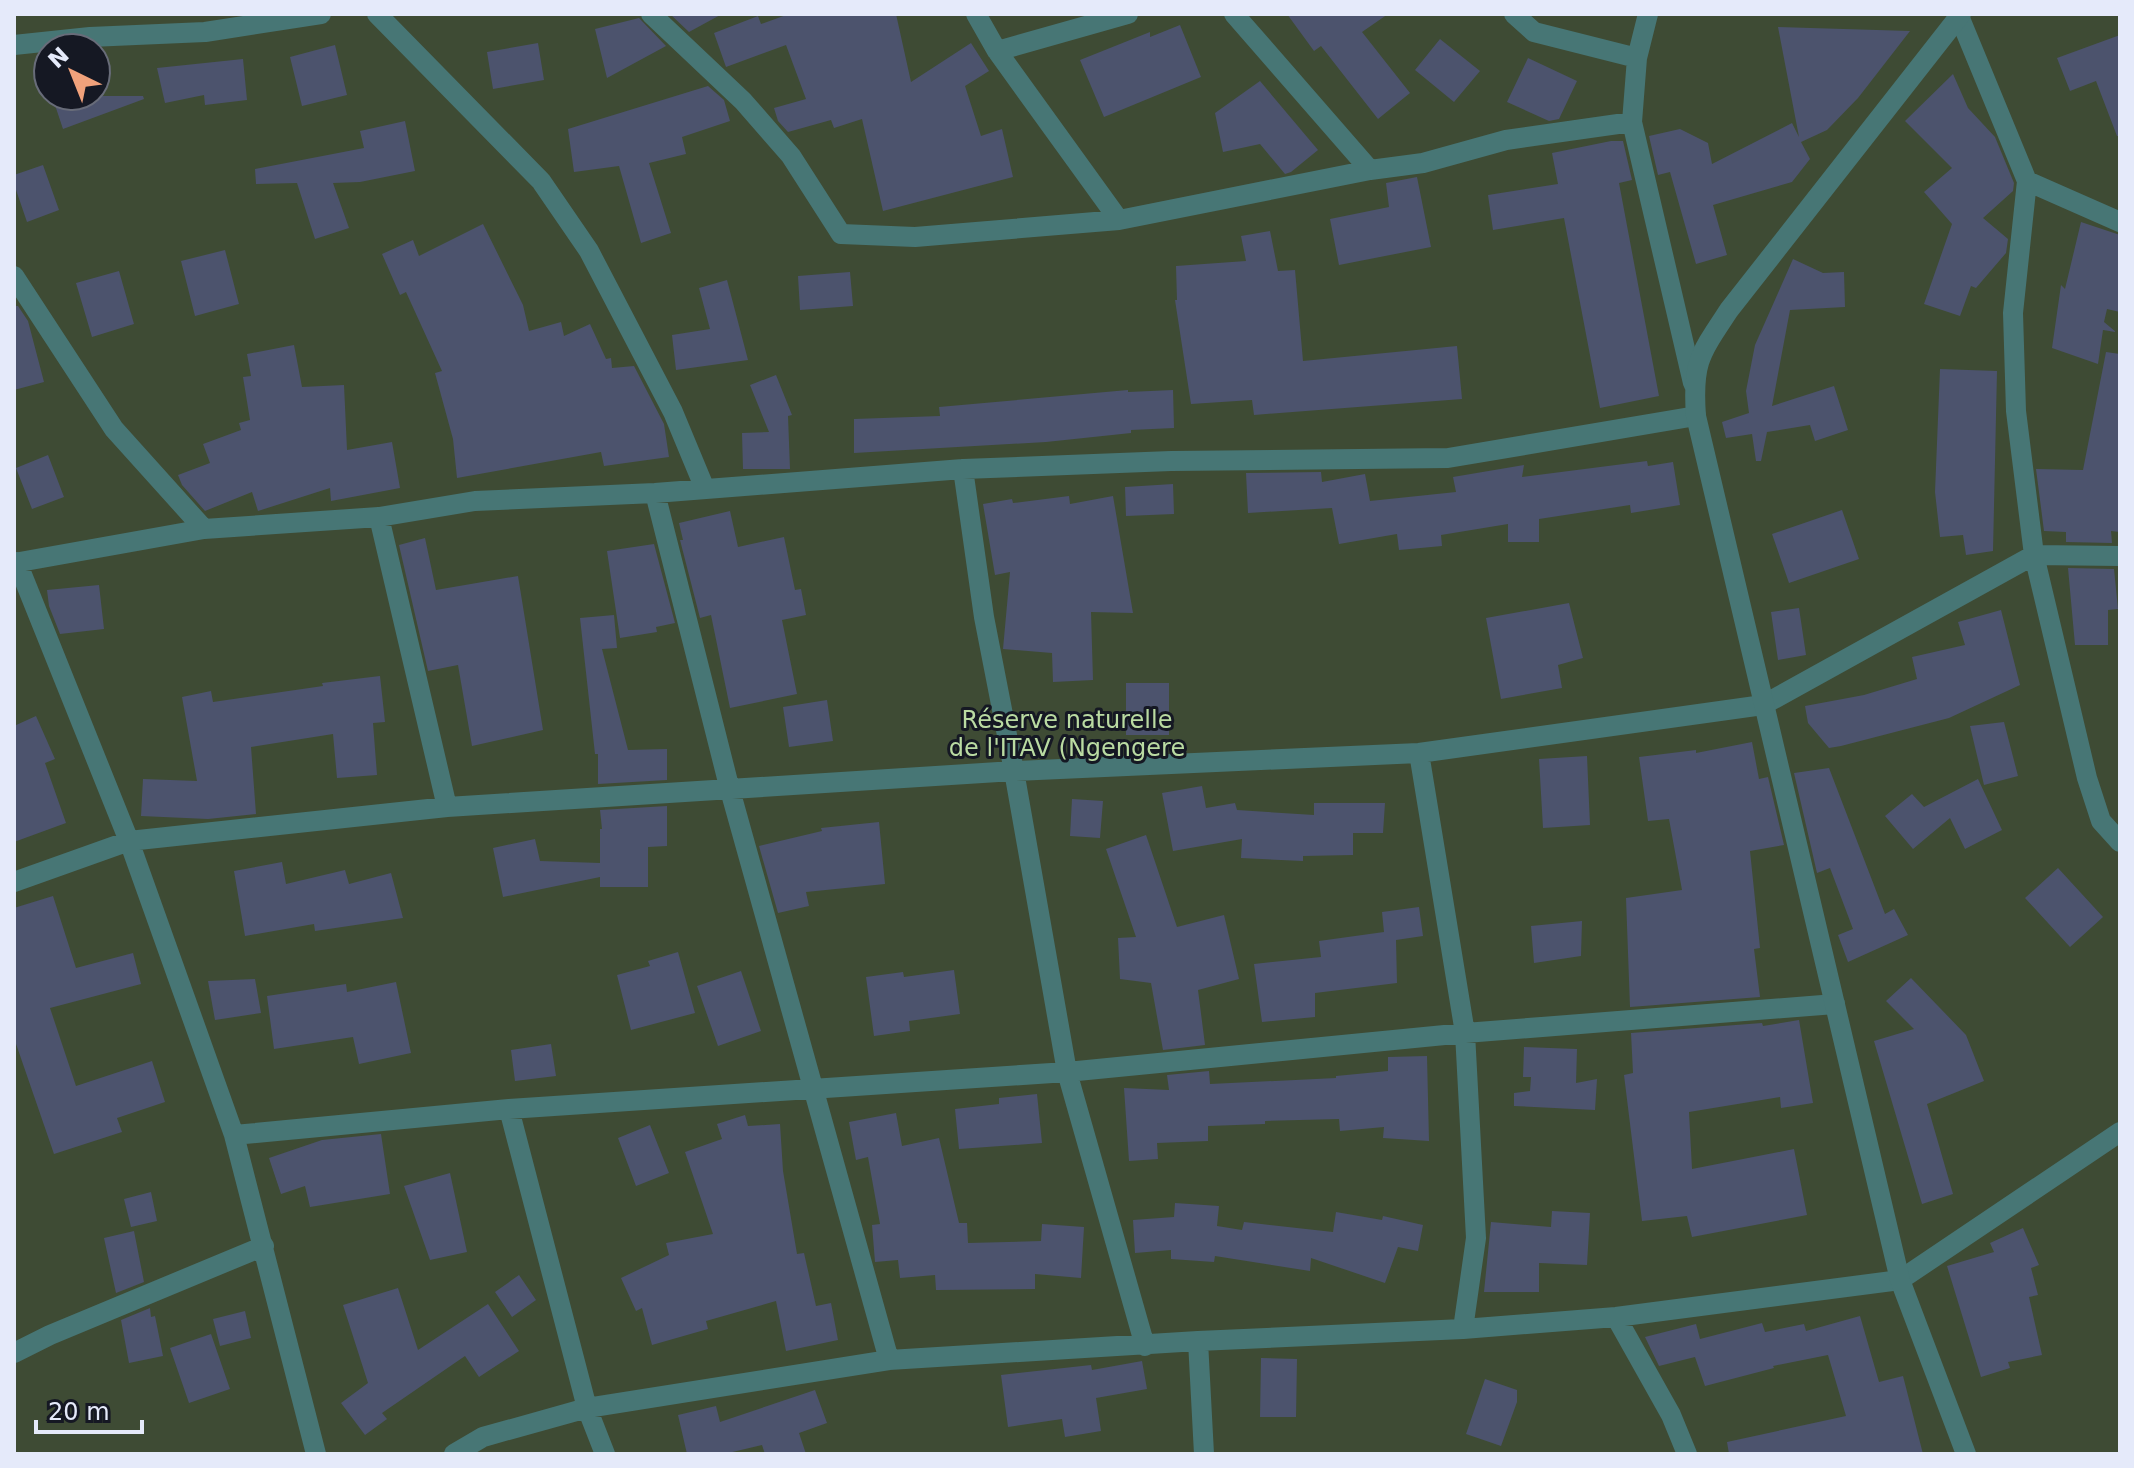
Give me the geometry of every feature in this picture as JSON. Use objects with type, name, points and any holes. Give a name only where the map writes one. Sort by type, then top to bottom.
[{"type":"street","points":[[14,45],[90,37],[205,32],[321,14]]},
{"type":"street","points":[[377,14],[541,181],[557,204],[589,251],[673,412],[705,489]]},
{"type":"street","points":[[651,14],[743,101],[791,156],[841,234],[915,237],[1119,220],[1370,170],[1423,163],[1506,140],[1632,122]]},
{"type":"street","points":[[976,14],[997,51],[1119,220]]},
{"type":"street","points":[[997,51],[1128,14]]},
{"type":"street","points":[[1234,14],[1370,170]]},
{"type":"street","points":[[1514,14],[1534,32],[1637,58]]},
{"type":"street","points":[[1648,14],[1637,58],[1632,122],[1693,383],[1696,416],[1900,1280],[1966,1454]]},
{"type":"street","points":[[1693,383],[1700,354],[1729,310],[1960,15],[2027,181],[2013,313],[2016,411],[2034,555],[2087,778],[2101,821],[2120,842]]},
{"type":"street","points":[[2027,181],[2120,222]]},
{"type":"street","points":[[14,276],[114,429],[204,529]]},
{"type":"street","points":[[316,1454],[234,1135],[129,841],[16,562],[204,529],[379,517],[475,501],[655,493],[963,469],[1171,461],[1448,458],[1696,416]]},
{"type":"street","points":[[963,469],[984,617],[1067,1072],[1145,1346]]},
{"type":"street","points":[[655,493],[730,790],[889,1360]]},
{"type":"street","points":[[379,517],[447,807]]},
{"type":"street","points":[[14,882],[129,841],[447,807],[1014,771],[1419,753],[1763,705],[2034,555],[2120,556]]},
{"type":"street","points":[[1419,753],[1465,1033],[1476,1238],[1463,1329]]},
{"type":"street","points":[[234,1135],[509,1109],[1067,1072],[1465,1033],[1835,1004]]},
{"type":"street","points":[[509,1109],[587,1408],[605,1454]]},
{"type":"street","points":[[454,1454],[483,1437],[587,1408],[889,1360],[1463,1329],[1616,1317],[1900,1280],[2120,1132]]},
{"type":"street","points":[[14,1353],[264,1246]]},
{"type":"street","points":[[1616,1317],[1671,1415],[1687,1454]]},
{"type":"street","points":[[1198,1341],[1204,1454]]},
{"type":"green space","name":"Réserve naturelle de l'ITAV (Ngengere","points":[[14,14],[2120,14],[2120,1454],[14,1454]]},
{"type":"building","points":[[670,14],[722,14],[689,32]]},
{"type":"building","points":[[789,14],[896,14],[911,82],[971,43],[989,71],[965,86],[981,136],[1002,129],[1013,177],[883,211],[862,119],[834,128],[831,120],[788,132],[778,121],[774,108],[806,99],[786,45],[726,67],[714,33],[758,16],[761,24]]},
{"type":"building","points":[[1287,14],[1388,14],[1362,32],[1410,93],[1378,119],[1321,46],[1314,51]]},
{"type":"building","points":[[639,18],[666,46],[607,78],[595,29]]},
{"type":"building","points":[[1180,25],[1201,77],[1104,117],[1080,60],[1150,32],[1150,37]]},
{"type":"building","points":[[1778,27],[1910,31],[1858,98],[1827,130],[1801,142],[1810,159],[1792,182],[1713,205],[1727,255],[1696,264],[1670,172],[1658,175],[1649,136],[1680,129],[1708,143],[1712,164],[1792,123],[1799,137]]},
{"type":"building","points":[[2120,35],[2120,136],[2117,136],[2096,81],[2070,91],[2057,58]]},
{"type":"building","points":[[1440,39],[1480,71],[1454,102],[1415,70]]},
{"type":"building","points":[[538,43],[544,80],[493,89],[487,52]]},
{"type":"building","points":[[335,45],[347,95],[302,106],[290,57]]},
{"type":"building","points":[[1528,58],[1577,81],[1559,119],[1549,121],[1507,102]]},
{"type":"building","points":[[243,59],[247,100],[205,105],[204,95],[165,103],[157,68]]},
{"type":"building","points":[[1953,74],[1968,108],[1995,137],[2014,183],[2013,191],[1983,218],[2008,239],[2006,253],[1976,288],[1971,286],[1960,316],[1924,304],[1952,224],[1924,192],[1952,168],[1905,121]]},
{"type":"building","points":[[1260,81],[1318,150],[1285,174],[1260,144],[1223,152],[1215,113]]},
{"type":"building","points":[[708,86],[724,100],[730,121],[682,137],[686,154],[649,163],[671,233],[641,243],[619,166],[574,172],[568,129]]},
{"type":"building","points":[[112,96],[143,96],[144,99],[112,111]]},
{"type":"building","points":[[57,112],[109,112],[63,129]]},
{"type":"building","points":[[405,121],[415,171],[360,182],[333,183],[349,228],[315,239],[297,183],[256,184],[255,169],[364,148],[360,131]]},
{"type":"building","points":[[1623,141],[1632,180],[1619,183],[1659,396],[1600,408],[1564,218],[1493,230],[1488,195],[1558,184],[1552,153]]},
{"type":"building","points":[[43,165],[59,210],[27,222],[14,175]]},
{"type":"building","points":[[1417,177],[1431,247],[1339,265],[1330,219],[1389,207],[1386,183]]},
{"type":"building","points":[[2081,222],[2120,235],[2120,312],[2107,309],[2104,322],[2116,332],[2103,330],[2098,364],[2052,348],[2061,285],[2065,289]]},
{"type":"building","points":[[483,224],[523,305],[529,331],[561,322],[564,336],[590,324],[606,359],[611,358],[612,368],[634,366],[664,424],[669,457],[604,466],[601,452],[457,478],[453,439],[435,373],[442,371],[406,292],[400,295],[382,254],[413,240],[419,256]]},
{"type":"building","points":[[1270,231],[1278,271],[1295,270],[1303,361],[1457,346],[1462,399],[1254,415],[1252,400],[1191,404],[1175,300],[1176,266],[1246,261],[1241,236]]},
{"type":"building","points":[[225,250],[239,304],[195,316],[181,261]]},
{"type":"building","points":[[1793,259],[1823,273],[1844,272],[1845,307],[1790,310],[1772,406],[1834,386],[1848,430],[1815,441],[1810,425],[1767,432],[1761,461],[1756,461],[1752,434],[1726,438],[1722,422],[1749,413],[1746,391],[1755,345]]},
{"type":"building","points":[[119,271],[134,324],[92,337],[76,283]]},
{"type":"building","points":[[850,272],[853,306],[800,310],[798,276]]},
{"type":"building","points":[[727,280],[748,360],[676,370],[672,335],[710,329],[699,288]]},
{"type":"building","points":[[14,306],[18,306],[28,321],[44,382],[14,390]]},
{"type":"building","points":[[294,345],[302,387],[344,385],[347,450],[392,442],[400,488],[331,501],[330,488],[258,511],[252,492],[205,511],[182,485],[178,475],[210,463],[203,444],[241,430],[239,423],[250,420],[243,377],[251,376],[247,354]]},
{"type":"building","points":[[2106,352],[2120,354],[2120,532],[2111,531],[2112,543],[2066,542],[2066,532],[2044,531],[2036,469],[2083,470]]},
{"type":"building","points":[[1940,369],[1997,371],[1993,551],[1966,555],[1963,535],[1940,537],[1935,492]]},
{"type":"building","points":[[776,375],[792,415],[788,416],[790,469],[743,469],[742,433],[769,432],[750,385]]},
{"type":"building","points":[[1128,390],[1173,390],[1174,428],[1131,430],[1131,433],[1046,442],[854,453],[854,419],[940,416],[939,407]]},
{"type":"building","points":[[48,455],[64,497],[32,509],[16,468]]},
{"type":"building","points":[[1647,461],[1648,466],[1673,462],[1680,505],[1631,513],[1630,505],[1539,519],[1539,542],[1508,542],[1508,524],[1441,535],[1442,546],[1399,550],[1397,534],[1339,544],[1332,508],[1248,513],[1246,473],[1321,472],[1322,482],[1365,474],[1370,501],[1456,492],[1453,477],[1524,465],[1522,477]]},
{"type":"building","points":[[1173,484],[1174,514],[1126,516],[1125,487]]},
{"type":"building","points":[[1069,496],[1070,504],[1113,496],[1133,613],[1091,612],[1093,680],[1053,682],[1052,653],[1003,649],[1010,572],[995,575],[983,504]]},
{"type":"building","points":[[1842,510],[1859,559],[1789,583],[1772,534]]},
{"type":"building","points":[[730,511],[738,547],[784,537],[795,590],[801,589],[806,615],[782,620],[797,694],[730,708],[711,615],[700,618],[680,540],[683,540],[679,523]]},
{"type":"building","points":[[425,538],[436,590],[518,576],[543,730],[472,746],[458,665],[428,671],[399,545]]},
{"type":"building","points":[[654,544],[675,623],[656,627],[657,632],[620,638],[607,551]]},
{"type":"building","points":[[2068,568],[2114,569],[2118,609],[2108,610],[2108,645],[2075,645]]},
{"type":"building","points":[[99,585],[104,629],[60,634],[49,606],[47,590]]},
{"type":"building","points":[[1569,603],[1583,658],[1558,665],[1562,688],[1501,699],[1486,618]]},
{"type":"building","points":[[1799,608],[1806,655],[1778,660],[1771,612]]},
{"type":"building","points":[[2001,610],[2020,685],[1949,718],[1841,746],[1829,748],[1808,723],[1805,706],[1864,695],[1917,679],[1912,657],[1965,645],[1958,622]]},
{"type":"building","points":[[614,615],[617,648],[602,649],[628,750],[667,749],[667,780],[598,784],[598,754],[595,754],[580,618]]},
{"type":"building","points":[[380,676],[385,722],[373,723],[377,775],[337,778],[333,734],[251,747],[256,814],[208,819],[141,816],[143,779],[197,781],[182,697],[211,691],[213,702]]},
{"type":"building","points":[[1126,683],[1169,683],[1169,735],[1126,735]]},
{"type":"building","points":[[827,700],[833,741],[789,747],[783,707]]},
{"type":"building","points":[[36,716],[55,759],[45,763],[66,823],[14,842],[14,726]]},
{"type":"building","points":[[2004,722],[2018,776],[1984,785],[1970,726]]},
{"type":"building","points":[[1752,742],[1759,779],[1768,777],[1784,845],[1750,851],[1760,948],[1754,949],[1760,997],[1630,1007],[1626,898],[1682,890],[1669,819],[1648,821],[1639,757],[1696,750],[1696,753]]},
{"type":"building","points":[[1587,756],[1590,825],[1543,828],[1539,759]]},
{"type":"building","points":[[1829,768],[1885,914],[1894,909],[1908,935],[1848,962],[1838,935],[1853,929],[1830,868],[1817,873],[1794,773]]},
{"type":"building","points":[[1978,779],[2002,830],[1965,849],[1950,818],[1913,849],[1885,816],[1912,794],[1924,807]]},
{"type":"building","points":[[1202,786],[1206,808],[1235,803],[1237,810],[1314,815],[1314,803],[1385,803],[1383,833],[1353,833],[1353,855],[1303,856],[1303,861],[1241,858],[1242,839],[1173,851],[1162,793]]},
{"type":"building","points":[[1072,799],[1103,801],[1100,838],[1070,836]]},
{"type":"building","points":[[667,806],[667,846],[648,847],[648,887],[600,887],[600,877],[503,897],[493,848],[535,839],[540,861],[600,863],[600,810]]},
{"type":"building","points":[[879,822],[885,884],[806,892],[809,906],[778,913],[759,846],[822,831],[821,828]]},
{"type":"building","points":[[1146,835],[1177,927],[1224,915],[1239,979],[1198,990],[1205,1045],[1163,1050],[1151,983],[1120,979],[1118,938],[1136,937],[1106,849]]},
{"type":"building","points":[[282,862],[286,884],[345,870],[349,884],[391,873],[403,918],[315,931],[314,924],[245,936],[234,871]]},
{"type":"building","points":[[2058,868],[2103,917],[2070,947],[2025,898]]},
{"type":"building","points":[[53,896],[76,968],[133,953],[141,984],[50,1008],[76,1086],[152,1061],[165,1102],[117,1118],[122,1132],[54,1154],[14,1038],[14,908]]},
{"type":"building","points":[[1419,907],[1423,936],[1396,940],[1397,983],[1315,993],[1315,1017],[1262,1022],[1254,964],[1321,957],[1319,941],[1384,932],[1382,912]]},
{"type":"building","points":[[1582,921],[1581,956],[1534,963],[1531,926]]},
{"type":"building","points":[[678,952],[695,1013],[631,1030],[617,975],[650,966],[648,961]]},
{"type":"building","points":[[954,970],[960,1014],[909,1021],[910,1031],[874,1036],[866,977],[903,972],[904,977]]},
{"type":"building","points":[[741,971],[761,1031],[718,1046],[697,986]]},
{"type":"building","points":[[1911,978],[1966,1035],[1984,1081],[1927,1104],[1953,1194],[1922,1204],[1874,1041],[1914,1029],[1886,1001]]},
{"type":"building","points":[[255,979],[261,1013],[215,1020],[208,981]]},
{"type":"building","points":[[396,982],[411,1053],[359,1064],[353,1037],[274,1049],[267,996],[346,984],[347,992]]},
{"type":"building","points":[[1799,1020],[1813,1103],[1781,1108],[1780,1097],[1689,1112],[1692,1169],[1794,1149],[1807,1215],[1692,1237],[1687,1216],[1642,1221],[1624,1075],[1633,1073],[1631,1033],[1762,1023],[1763,1026]]},
{"type":"building","points":[[551,1044],[556,1076],[515,1081],[511,1050]]},
{"type":"building","points":[[1524,1047],[1577,1049],[1576,1083],[1597,1079],[1595,1110],[1514,1106],[1514,1093],[1530,1091],[1531,1077],[1523,1077]]},
{"type":"building","points":[[1427,1056],[1429,1141],[1383,1138],[1384,1127],[1340,1131],[1339,1119],[1265,1121],[1265,1124],[1208,1126],[1208,1141],[1157,1143],[1158,1159],[1129,1161],[1124,1088],[1169,1090],[1167,1075],[1209,1071],[1210,1084],[1336,1078],[1388,1071],[1388,1057]]},
{"type":"building","points":[[1037,1094],[1042,1143],[959,1149],[955,1109],[999,1104],[999,1098]]},
{"type":"building","points":[[896,1113],[902,1146],[939,1138],[959,1223],[967,1223],[968,1243],[1041,1241],[1042,1224],[1084,1227],[1081,1278],[1035,1274],[1035,1289],[936,1290],[935,1275],[900,1278],[898,1260],[875,1262],[872,1225],[880,1224],[868,1157],[856,1160],[849,1122]]},
{"type":"building","points":[[745,1115],[748,1126],[780,1124],[783,1171],[797,1254],[804,1253],[816,1306],[831,1303],[838,1340],[786,1351],[776,1301],[706,1321],[708,1329],[652,1345],[642,1308],[636,1311],[621,1278],[669,1255],[666,1243],[713,1234],[685,1152],[722,1139],[717,1124]]},
{"type":"building","points":[[650,1125],[669,1173],[636,1186],[618,1138]]},
{"type":"building","points":[[381,1134],[390,1194],[310,1207],[305,1186],[281,1194],[269,1158],[322,1140]]},
{"type":"building","points":[[450,1173],[467,1252],[430,1260],[404,1186]]},
{"type":"building","points":[[151,1192],[157,1221],[131,1227],[124,1199]]},
{"type":"building","points":[[1175,1203],[1219,1206],[1217,1226],[1242,1230],[1244,1222],[1333,1232],[1336,1212],[1382,1220],[1383,1216],[1423,1225],[1418,1251],[1398,1247],[1385,1283],[1311,1258],[1310,1271],[1215,1256],[1214,1262],[1171,1259],[1171,1250],[1135,1253],[1133,1220],[1174,1217]]},
{"type":"building","points":[[1552,1211],[1590,1213],[1587,1265],[1539,1263],[1539,1292],[1484,1292],[1491,1222],[1551,1227]]},
{"type":"building","points":[[2023,1228],[2039,1265],[2031,1268],[2038,1295],[2029,1297],[2042,1355],[2008,1362],[2010,1368],[1981,1377],[1947,1266],[1994,1252],[1990,1243]]},
{"type":"building","points":[[134,1231],[144,1282],[116,1293],[104,1238]]},
{"type":"building","points":[[519,1275],[536,1300],[512,1317],[495,1292]]},
{"type":"building","points":[[398,1288],[418,1350],[488,1304],[519,1351],[479,1377],[465,1356],[382,1413],[387,1419],[365,1435],[341,1403],[368,1383],[343,1305]]},
{"type":"building","points":[[150,1308],[151,1317],[155,1316],[163,1356],[129,1363],[121,1320]]},
{"type":"building","points":[[245,1311],[251,1338],[220,1346],[213,1319]]},
{"type":"building","points":[[1860,1316],[1879,1382],[1903,1376],[1923,1454],[1729,1454],[1727,1442],[1846,1416],[1828,1355],[1773,1366],[1705,1386],[1695,1357],[1659,1366],[1645,1337],[1696,1324],[1700,1339],[1762,1323],[1765,1332],[1804,1324],[1806,1331]]},
{"type":"building","points":[[211,1334],[230,1389],[189,1403],[170,1348]]},
{"type":"building","points":[[1261,1358],[1297,1359],[1296,1417],[1260,1417]]},
{"type":"building","points":[[1142,1361],[1147,1389],[1096,1398],[1101,1431],[1065,1437],[1062,1419],[1008,1427],[1001,1375],[1091,1365],[1092,1370]]},
{"type":"building","points":[[1485,1379],[1517,1390],[1517,1402],[1501,1446],[1466,1434]]},
{"type":"building","points":[[815,1390],[827,1423],[799,1433],[806,1454],[765,1454],[762,1445],[724,1454],[687,1454],[678,1415],[716,1406],[720,1422]]}]
